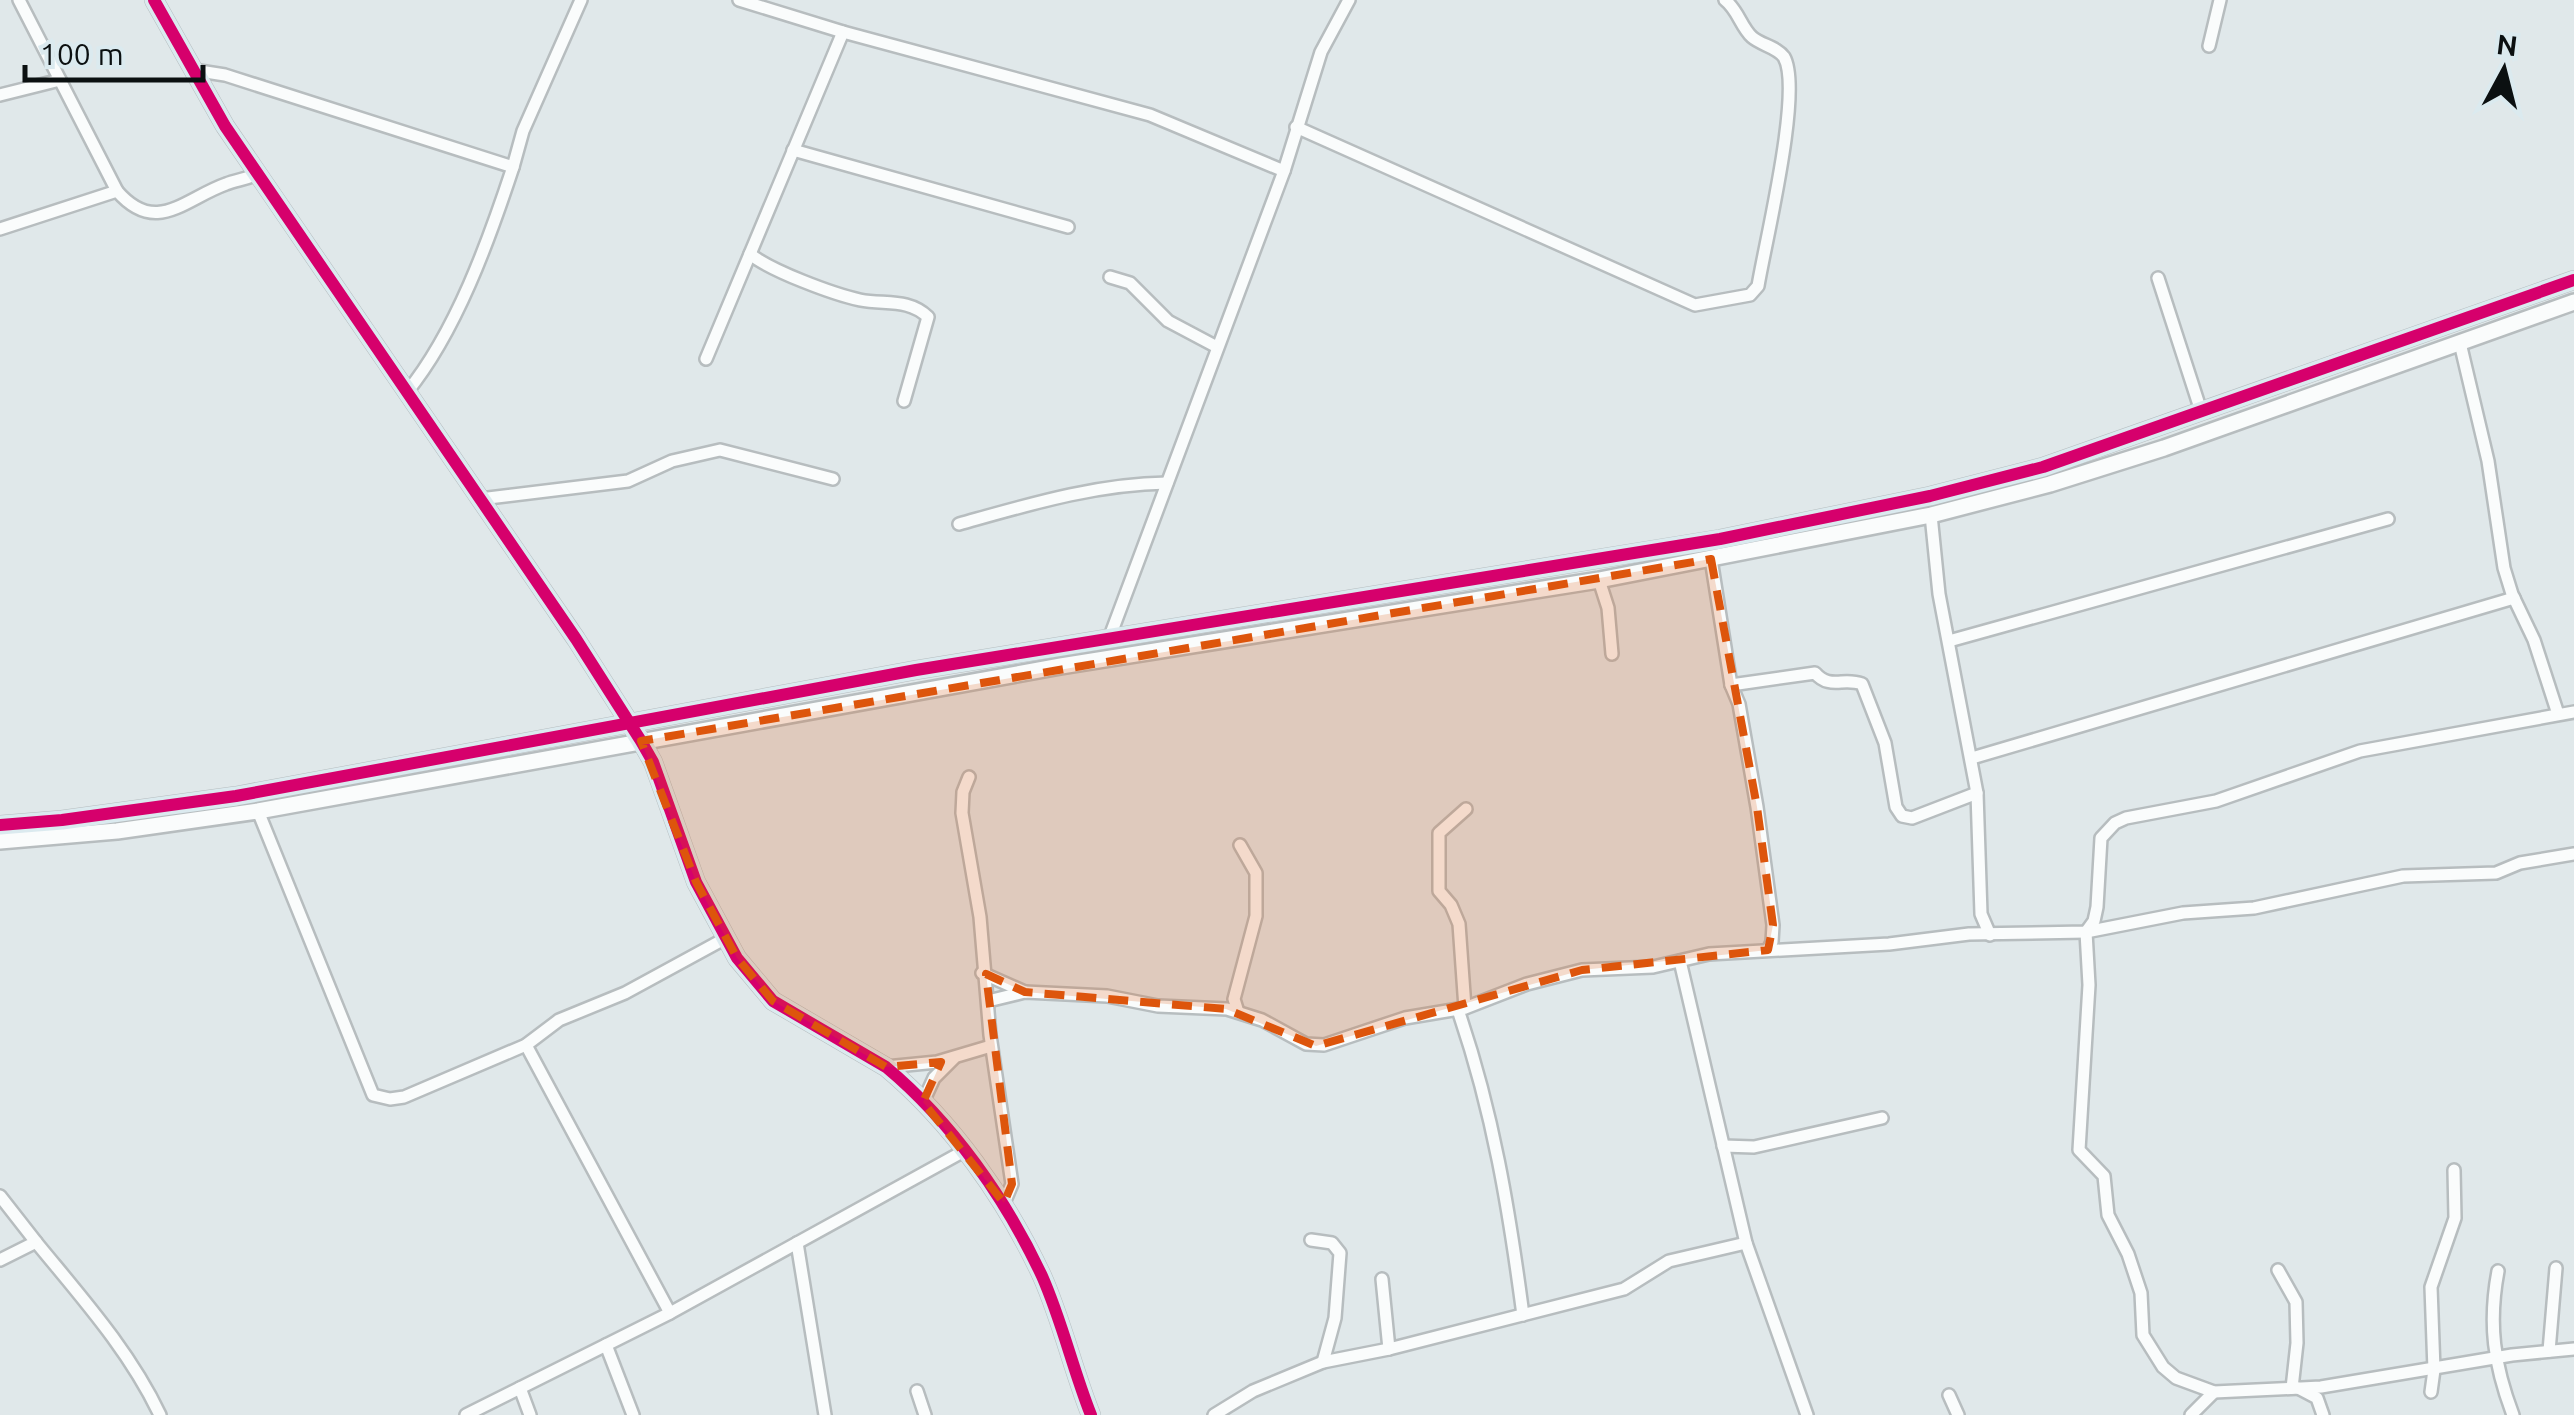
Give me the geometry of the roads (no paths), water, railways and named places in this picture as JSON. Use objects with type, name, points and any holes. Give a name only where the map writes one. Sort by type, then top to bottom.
[{"type":"street","points":[[19,0],[117,191],[134,208],[166,212],[224,184],[257,174]]},
{"type":"street","points":[[154,0],[257,174],[576,638],[641,741],[653,762],[696,882],[737,958],[773,1001],[886,1067],[923,1102],[1004,1203],[1043,1279],[1091,1415]]},
{"type":"street","points":[[407,392],[425,370],[454,313],[529,118],[581,0]]},
{"type":"street","points":[[739,0],[1150,115],[1284,171]]},
{"type":"street","points":[[1109,639],[1284,171],[1321,52],[1349,0]]},
{"type":"street","points":[[1296,127],[1695,304],[1750,295],[1758,286],[1774,208],[1790,107],[1790,74],[1782,54],[1749,35],[1734,7],[1725,0]]},
{"type":"street","points":[[2209,46],[2220,0]]},
{"type":"street","points":[[706,359],[843,32]]},
{"type":"street","points":[[193,70],[224,74],[513,167]]},
{"type":"street","points":[[0,96],[60,80]]},
{"type":"street","points":[[793,150],[1068,227]]},
{"type":"street","points":[[0,229],[117,191]]},
{"type":"street","points":[[750,254],[768,267],[844,295],[903,302],[923,312],[928,324],[904,401]]},
{"type":"street","points":[[1110,277],[1130,283],[1168,321],[1218,347]]},
{"type":"street","points":[[2158,278],[2202,411]]},
{"type":"street","points":[[0,824],[62,820],[236,796],[916,670],[1720,540],[1930,496],[2043,466],[2574,280]]},
{"type":"street","points":[[0,841],[117,832],[258,811],[1061,666],[1599,580],[1932,515],[2164,448],[2574,302]]},
{"type":"street","points":[[2460,342],[2488,461],[2504,568],[2534,640],[2558,714]]},
{"type":"street","points":[[2158,426],[2164,448]]},
{"type":"street","points":[[480,499],[628,481],[672,460],[720,450],[833,479]]},
{"type":"street","points":[[958,524],[1061,496],[1166,483]]},
{"type":"street","points":[[1932,515],[1939,594],[1977,792],[1981,914],[1990,935]]},
{"type":"street","points":[[1949,641],[2388,519]]},
{"type":"street","points":[[1711,559],[1731,685],[1757,807],[1773,925],[1768,950]]},
{"type":"street","points":[[1599,580],[1608,608],[1612,654]]},
{"type":"street","points":[[1366,597],[1368,617]]},
{"type":"street","points":[[1972,758],[2514,598]]},
{"type":"street","points":[[1731,685],[1815,673],[1831,684],[1852,680],[1862,684],[1885,744],[1896,807],[1902,816],[1912,818],[1977,792]]},
{"type":"street","points":[[2574,712],[2360,750],[2216,801],[2115,823],[2100,838],[2094,921],[2086,932],[2089,985],[2080,1150],[2104,1176],[2108,1215],[2128,1254],[2141,1293],[2143,1336],[2163,1368],[2176,1378],[2214,1392],[2295,1388],[2574,1349]]},
{"type":"street","points":[[969,777],[962,792],[962,813],[980,917],[982,972],[1012,1184],[1004,1203]]},
{"type":"street","points":[[1466,809],[1439,833],[1437,880],[1439,891],[1451,905],[1459,924],[1462,1009],[1507,1196],[1524,1315]]},
{"type":"street","points":[[258,811],[374,1095],[390,1099],[404,1096],[526,1045],[559,1020],[624,993],[726,938]]},
{"type":"street","points":[[1236,1006],[1256,916],[1256,873],[1240,845]]},
{"type":"street","points":[[988,1000],[1025,992],[1108,996],[1158,1006],[1236,1006],[1316,1046],[1404,1018],[1462,1009],[1527,984],[1582,970],[1653,967],[1710,954],[1889,944],[1969,934],[2086,932],[2183,914],[2254,908],[2403,876],[2496,873],[2520,863],[2574,854]]},
{"type":"street","points":[[1969,934],[1981,914]]},
{"type":"street","points":[[1680,960],[1746,1243],[1808,1415]]},
{"type":"street","points":[[982,972],[1025,992]]},
{"type":"street","points":[[526,1045],[670,1313]]},
{"type":"street","points":[[886,1067],[954,1058],[991,1046]]},
{"type":"street","points":[[923,1102],[934,1078],[954,1058]]},
{"type":"street","points":[[1724,1146],[1754,1147],[1882,1118]]},
{"type":"street","points":[[466,1415],[670,1313],[964,1151]]},
{"type":"street","points":[[2431,1392],[2431,1287],[2454,1218],[2454,1170]]},
{"type":"street","points":[[0,1196],[115,1340],[160,1415]]},
{"type":"street","points":[[1311,1240],[1332,1243],[1340,1253],[1335,1318],[1323,1362]]},
{"type":"street","points":[[0,1260],[36,1242]]},
{"type":"street","points":[[797,1243],[825,1415]]},
{"type":"street","points":[[1214,1415],[1253,1391],[1323,1362],[1389,1349],[1624,1288],[1669,1261],[1746,1243]]},
{"type":"street","points":[[2549,1351],[2556,1268]]},
{"type":"street","points":[[2278,1270],[2296,1302],[2295,1388]]},
{"type":"street","points":[[2498,1271],[2493,1296],[2494,1358],[2512,1415]]},
{"type":"street","points":[[1382,1279],[1389,1349]]},
{"type":"street","points":[[606,1345],[633,1415]]},
{"type":"street","points":[[520,1388],[530,1415]]},
{"type":"street","points":[[2295,1388],[2317,1398],[2323,1415]]},
{"type":"street","points":[[917,1391],[924,1415]]},
{"type":"street","points":[[2191,1415],[2214,1392]]},
{"type":"street","points":[[1949,1395],[1958,1415]]}]
